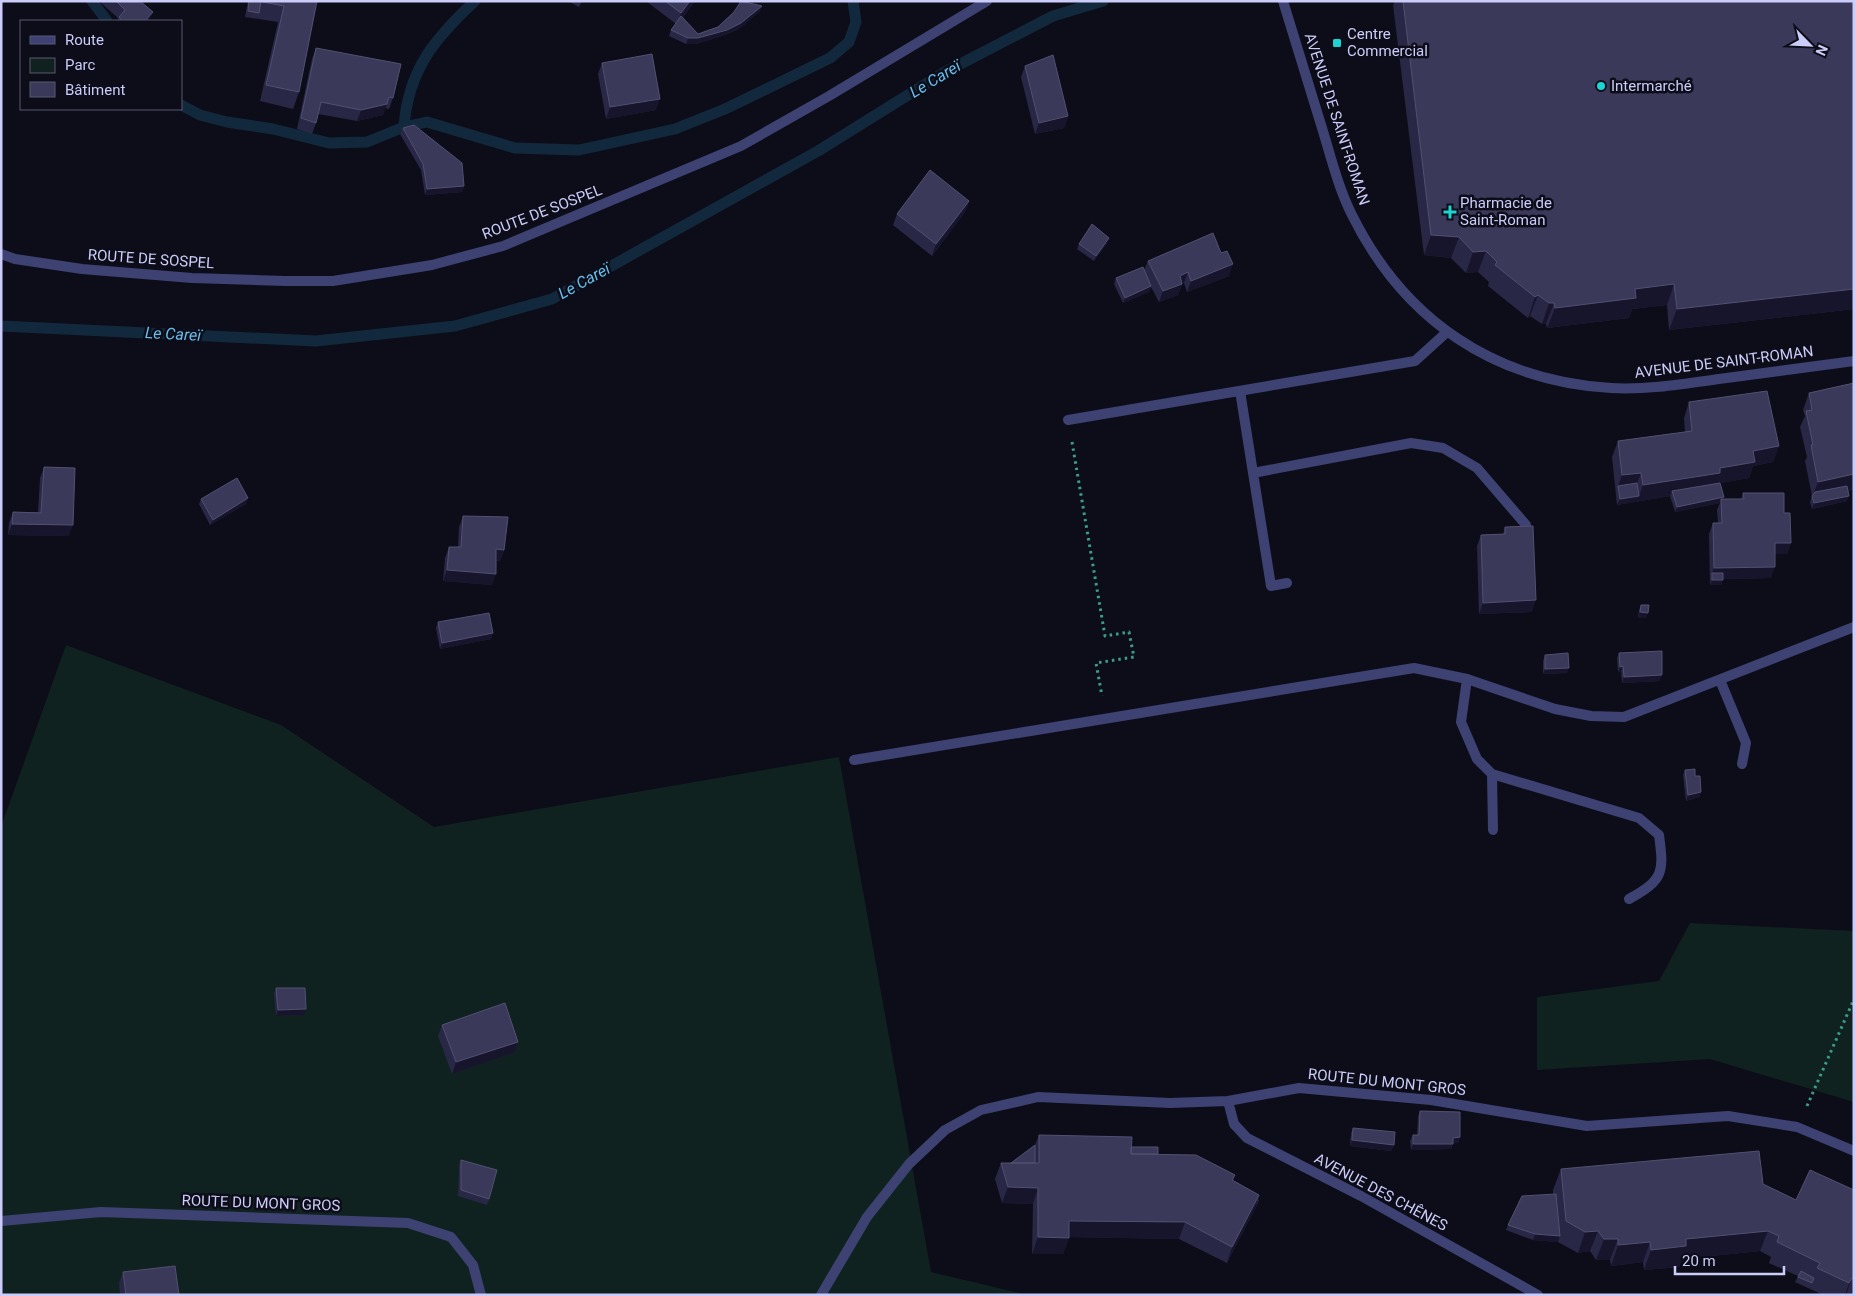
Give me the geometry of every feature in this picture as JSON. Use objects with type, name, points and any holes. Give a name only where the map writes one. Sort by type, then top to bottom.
[{"type":"street","name":"ROUTE DE SOSPEL","points":[[1,254],[15,259],[82,269],[192,278],[284,281],[333,281],[432,265],[502,246],[741,146],[829,96],[987,1]]},
{"type":"street","name":"AVENUE DE SAINT-ROMAN","points":[[1283,1],[1337,177],[1351,214],[1387,273],[1419,309],[1447,332],[1503,365],[1567,383],[1612,388],[1672,386],[1854,361]]},
{"type":"street","points":[[1068,420],[1415,361],[1447,332]]},
{"type":"street","points":[[1240,391],[1271,586],[1287,583]]},
{"type":"street","points":[[1253,473],[1411,443],[1443,448],[1477,468],[1526,524]]},
{"type":"street","points":[[854,760],[1414,668],[1467,679],[1555,709],[1591,716],[1624,717],[1854,627]]},
{"type":"street","points":[[1467,679],[1461,722],[1477,759],[1492,774],[1639,818],[1659,835],[1663,864],[1651,887],[1630,899]]},
{"type":"street","points":[[1720,680],[1746,743],[1742,764]]},
{"type":"street","points":[[1492,774],[1493,830]]},
{"type":"street","name":"ROUTE DU MONT GROS","points":[[821,1295],[867,1217],[909,1164],[945,1130],[981,1110],[1038,1097],[1170,1103],[1228,1100],[1299,1088],[1431,1100],[1587,1126],[1728,1116],[1797,1127],[1854,1151]]},
{"type":"street","name":"AVENUE DES CHÊNES","points":[[1228,1100],[1234,1124],[1247,1138],[1361,1196],[1538,1295]]},
{"type":"street","name":"ROUTE DU MONT GROS","points":[[1,1221],[100,1212],[408,1223],[451,1237],[473,1265],[481,1295]]},
{"type":"path","points":[[1068,420],[1105,636],[1129,632],[1134,657],[1096,662],[1106,719]]},
{"type":"path","points":[[1797,1127],[1854,999]]},
{"type":"green space","points":[[66,645],[281,725],[434,827],[839,757],[931,1272],[1027,1295],[1,1295],[1,827]]},
{"type":"green space","points":[[1690,923],[1854,931],[1854,1102],[1710,1059],[1537,1070],[1537,997],[1659,981]]},
{"type":"building","points":[[116,1],[140,1],[153,12],[146,20],[121,20],[119,17],[125,10]]},
{"type":"building","points":[[249,1],[261,1],[259,13],[248,11]]},
{"type":"building","points":[[263,1],[317,1],[299,92],[266,85],[284,6]]},
{"type":"building","points":[[665,1],[690,1],[681,13]]},
{"type":"building","points":[[741,1],[762,6],[741,23],[727,30],[698,38],[688,38],[671,30],[681,16],[698,34],[718,27],[734,12]]},
{"type":"building","points":[[1403,1],[1854,1],[1854,289],[1677,309],[1674,284],[1635,289],[1636,298],[1555,308],[1554,303],[1549,303],[1538,295],[1535,297],[1495,265],[1497,262],[1486,251],[1473,252],[1459,237],[1431,235]]},
{"type":"building","points":[[316,48],[401,64],[393,98],[389,97],[387,104],[361,110],[321,102],[316,123],[301,118]]},
{"type":"building","points":[[652,54],[660,99],[610,107],[602,63]]},
{"type":"building","points":[[1053,55],[1068,116],[1039,123],[1025,66]]},
{"type":"building","points":[[414,125],[462,163],[464,186],[427,189],[423,164],[403,128]]},
{"type":"building","points":[[930,170],[969,201],[936,244],[897,214]]},
{"type":"building","points":[[1092,224],[1109,238],[1096,256],[1079,244]]},
{"type":"building","points":[[1213,233],[1221,253],[1227,251],[1233,264],[1191,281],[1188,272],[1180,276],[1182,284],[1163,291],[1148,261]]},
{"type":"building","points":[[1143,267],[1151,286],[1125,298],[1116,278]]},
{"type":"building","points":[[1854,383],[1854,474],[1818,482],[1806,411],[1812,410],[1809,393]]},
{"type":"building","points":[[1767,391],[1779,446],[1753,451],[1755,462],[1720,468],[1720,473],[1643,485],[1641,473],[1622,475],[1618,441],[1692,431],[1689,402]]},
{"type":"building","points":[[44,467],[75,468],[73,525],[12,524],[13,512],[41,513]]},
{"type":"building","points":[[237,478],[248,498],[213,520],[201,499]]},
{"type":"building","points":[[1637,483],[1639,496],[1620,499],[1618,486]]},
{"type":"building","points":[[1720,483],[1724,497],[1677,507],[1672,491]]},
{"type":"building","points":[[1847,486],[1849,496],[1814,503],[1812,496],[1815,492]]},
{"type":"building","points":[[1743,493],[1784,493],[1784,513],[1790,513],[1791,543],[1775,543],[1775,567],[1714,568],[1713,523],[1722,523],[1721,499],[1744,499]]},
{"type":"building","points":[[463,516],[508,517],[504,550],[496,549],[496,574],[447,570],[449,547],[461,547]]},
{"type":"building","points":[[1533,526],[1536,600],[1483,603],[1481,535],[1505,534],[1505,527]]},
{"type":"building","points":[[1712,573],[1723,573],[1723,580],[1712,580]]},
{"type":"building","points":[[1641,605],[1649,605],[1648,613],[1640,612]]},
{"type":"building","points":[[489,613],[493,633],[442,643],[438,622]]},
{"type":"building","points":[[1662,651],[1662,675],[1624,677],[1623,666],[1620,667],[1619,653]]},
{"type":"building","points":[[1568,653],[1569,668],[1545,669],[1545,655]]},
{"type":"building","points":[[1695,769],[1695,776],[1700,776],[1701,792],[1688,795],[1685,770]]},
{"type":"building","points":[[276,988],[305,988],[306,1009],[278,1010]]},
{"type":"building","points":[[505,1003],[518,1042],[456,1062],[442,1025]]},
{"type":"building","points":[[1420,1111],[1460,1112],[1460,1137],[1453,1138],[1453,1144],[1413,1144],[1413,1135],[1419,1135]]},
{"type":"building","points":[[1353,1128],[1395,1132],[1394,1145],[1352,1140]]},
{"type":"building","points":[[1039,1135],[1132,1137],[1131,1154],[1196,1155],[1235,1175],[1232,1180],[1259,1195],[1232,1247],[1185,1222],[1069,1221],[1069,1238],[1038,1237],[1038,1188],[1008,1187],[1001,1163],[1039,1163]]},
{"type":"building","points":[[1035,1145],[1035,1163],[1011,1163]]},
{"type":"building","points":[[1131,1147],[1158,1147],[1158,1154],[1131,1154]]},
{"type":"building","points":[[1759,1151],[1763,1184],[1796,1200],[1810,1170],[1854,1190],[1854,1278],[1849,1283],[1817,1268],[1820,1263],[1777,1242],[1779,1236],[1768,1231],[1686,1239],[1686,1246],[1651,1250],[1650,1242],[1618,1245],[1618,1239],[1604,1239],[1598,1231],[1585,1232],[1566,1221],[1561,1169]]},
{"type":"building","points":[[461,1160],[497,1170],[489,1199],[461,1190]]},
{"type":"building","points":[[1556,1194],[1560,1236],[1535,1234],[1508,1225],[1522,1196]]},
{"type":"building","points":[[175,1266],[179,1295],[126,1295],[123,1272]]},
{"type":"building","points":[[1801,1271],[1814,1278],[1812,1283],[1798,1277]]},
{"type":"waterway","points":[[92,1],[106,20]]},
{"type":"waterway","points":[[404,127],[411,88],[426,56],[448,28],[475,1]]},
{"type":"waterway","points":[[182,106],[200,115],[227,122],[273,129],[329,143],[367,142],[404,127],[427,122],[515,148],[579,150],[675,129],[725,109],[830,58],[849,42],[856,22],[853,1]]},
{"type":"waterway","name":"Le Careï","points":[[1,326],[316,341],[455,326],[552,299],[818,151],[945,72],[1053,16],[1103,1]]},
{"type":"place","name":"Centre Commercial","points":[[1337,43]]},
{"type":"place","name":"Intermarché","points":[[1601,86]]},
{"type":"place","name":"Pharmacie de Saint-Roman","points":[[1450,212]]}]
